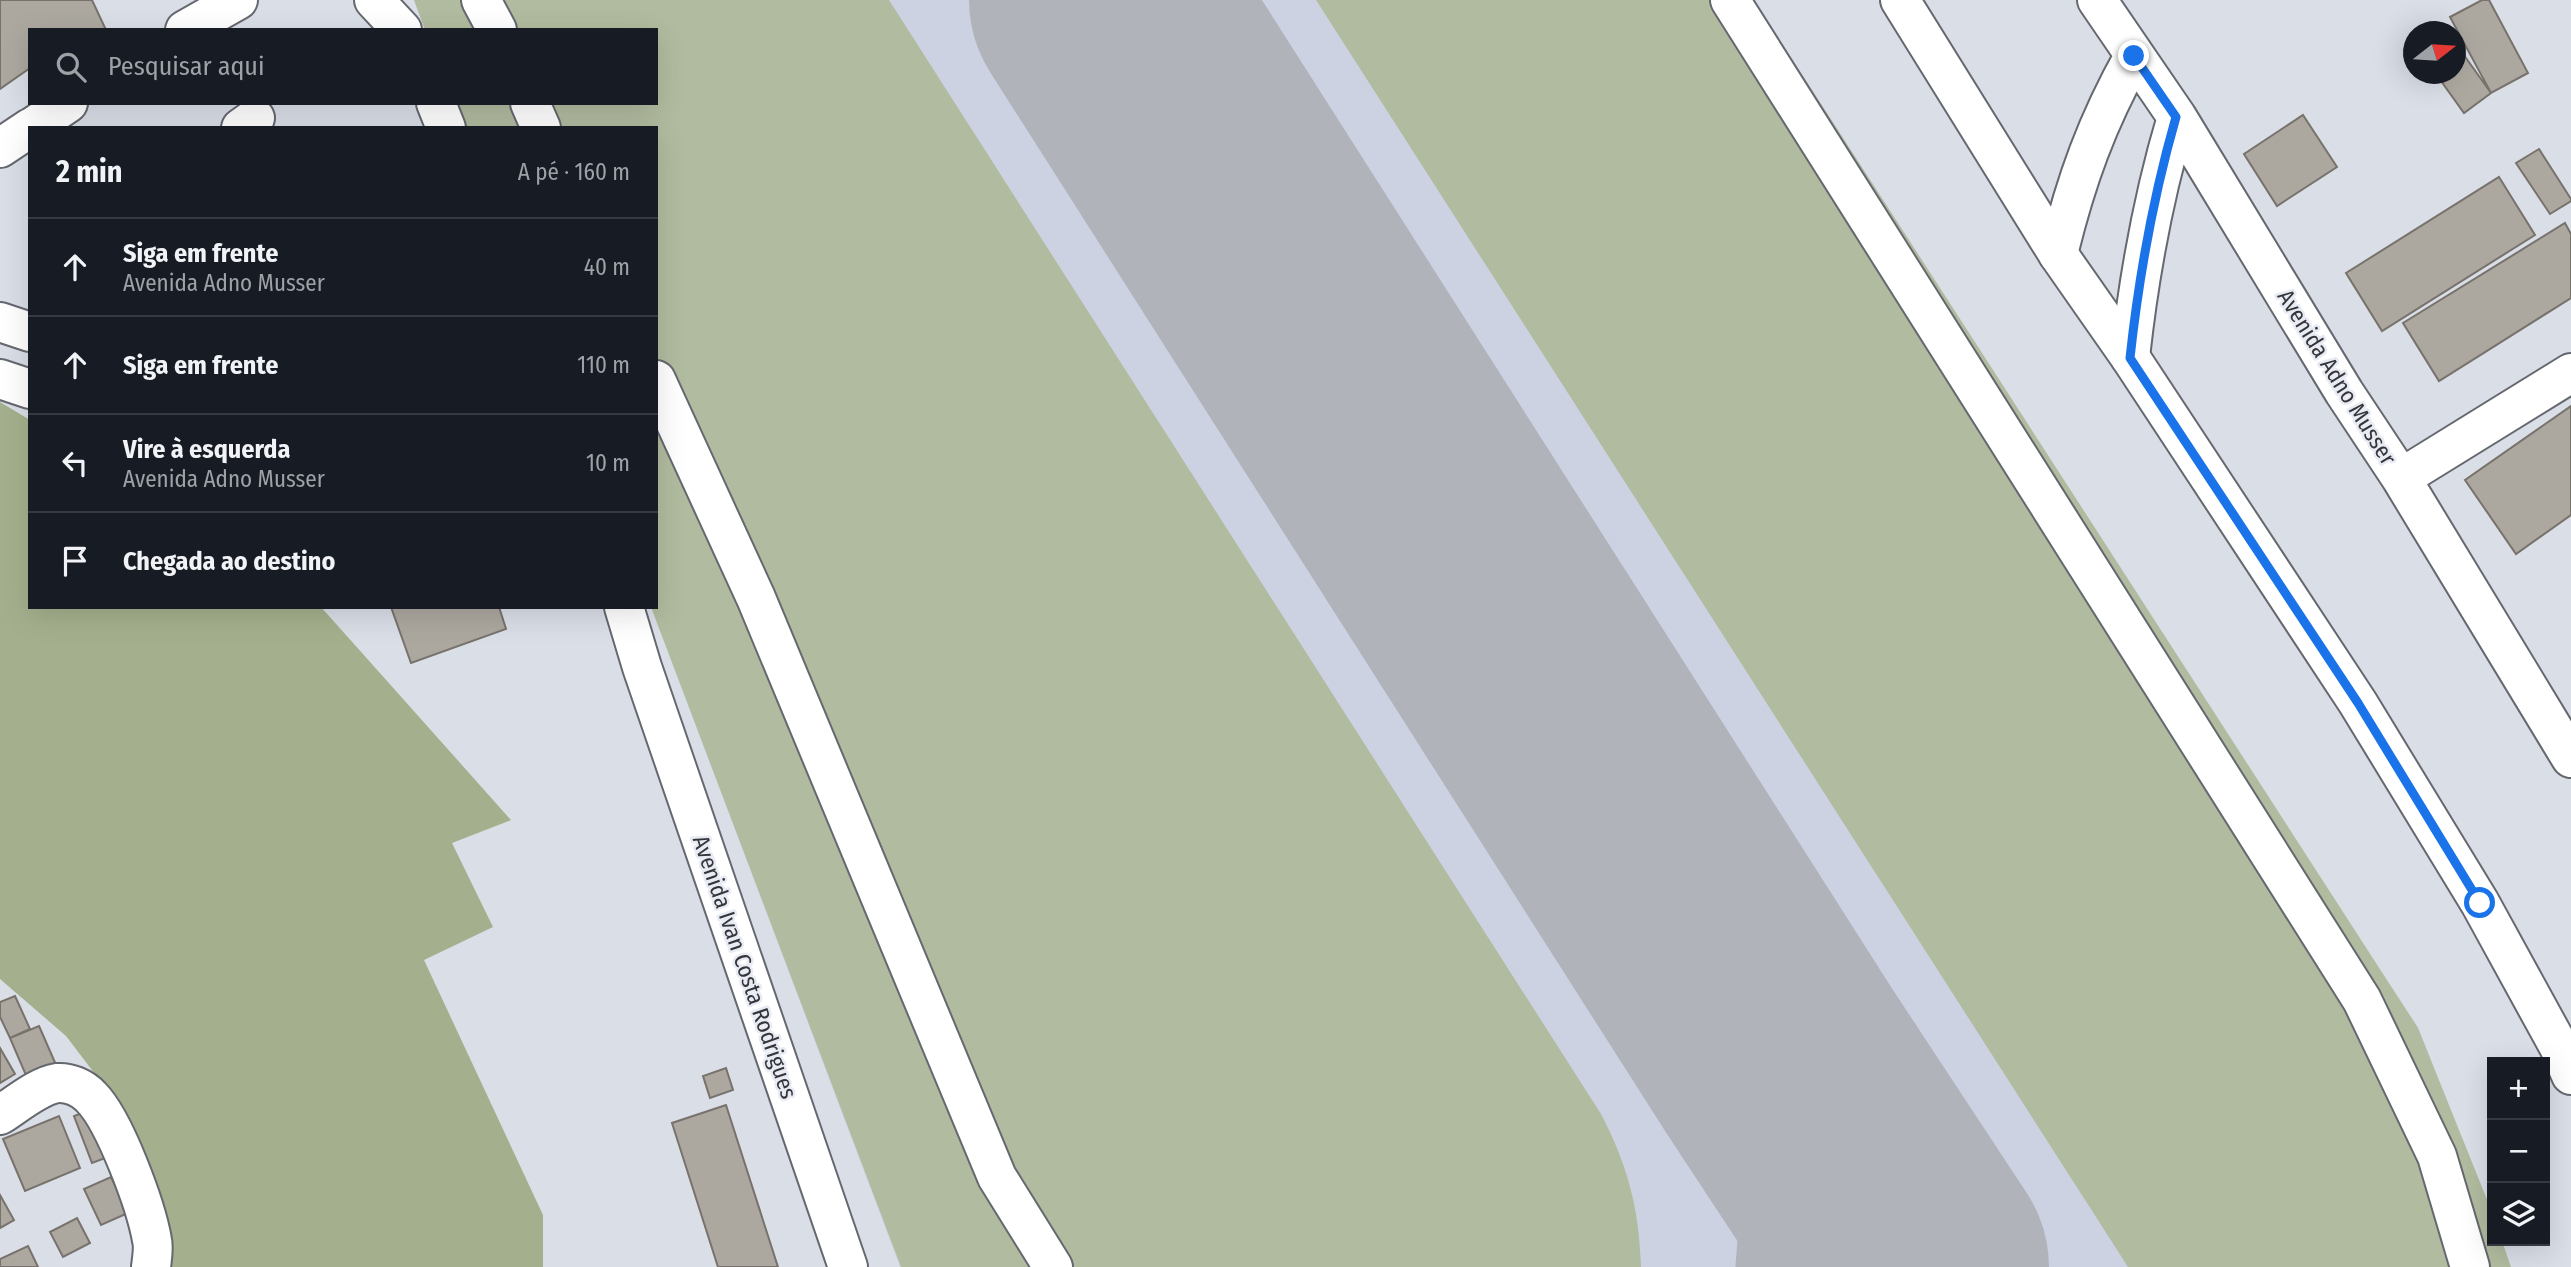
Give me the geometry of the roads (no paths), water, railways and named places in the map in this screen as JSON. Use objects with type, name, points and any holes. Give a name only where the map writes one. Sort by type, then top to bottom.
[{"type":"main road","points":[[189,28],[238,0]]},
{"type":"main road","points":[[374,0],[399,28]]},
{"type":"main road","points":[[481,0],[496,28]]},
{"type":"main road","points":[[1730,0],[2362,1000],[2437,1156],[2470,1267]]},
{"type":"main road","points":[[1900,0],[2058,254],[2358,703],[2480,903],[2559,1047],[2571,1075]]},
{"type":"main road","name":"Avenida Adno Musser","points":[[2097,0],[2176,117],[2344,392],[2401,478],[2571,758]]},
{"type":"main road","points":[[2058,254],[2070,202],[2087,152],[2108,103],[2134,56]]},
{"type":"main road","points":[[33,126],[65,105]]},
{"type":"main road","points":[[437,105],[445,126]]},
{"type":"main road","points":[[531,105],[540,126]]},
{"type":"main road","points":[[2130,358],[2146,236],[2176,117]]},
{"type":"main road","points":[[0,148],[28,129]]},
{"type":"main road","points":[[0,322],[28,331]]},
{"type":"main road","points":[[2401,478],[2571,373]]},
{"type":"main road","points":[[0,379],[28,388]]},
{"type":"main road","points":[[658,384],[756,598],[997,1177],[1053,1267]]},
{"type":"main road","name":"Avenida Ivan Costa Rodrigues","points":[[615,609],[642,667]]},
{"type":"main road","name":"Avenida Ivan Costa Rodrigues","points":[[625,609],[642,667],[848,1267]]},
{"type":"main road","points":[[0,1115],[40,1090],[57,1083],[76,1086],[91,1097],[111,1128],[138,1194],[153,1242],[151,1267]]}]
